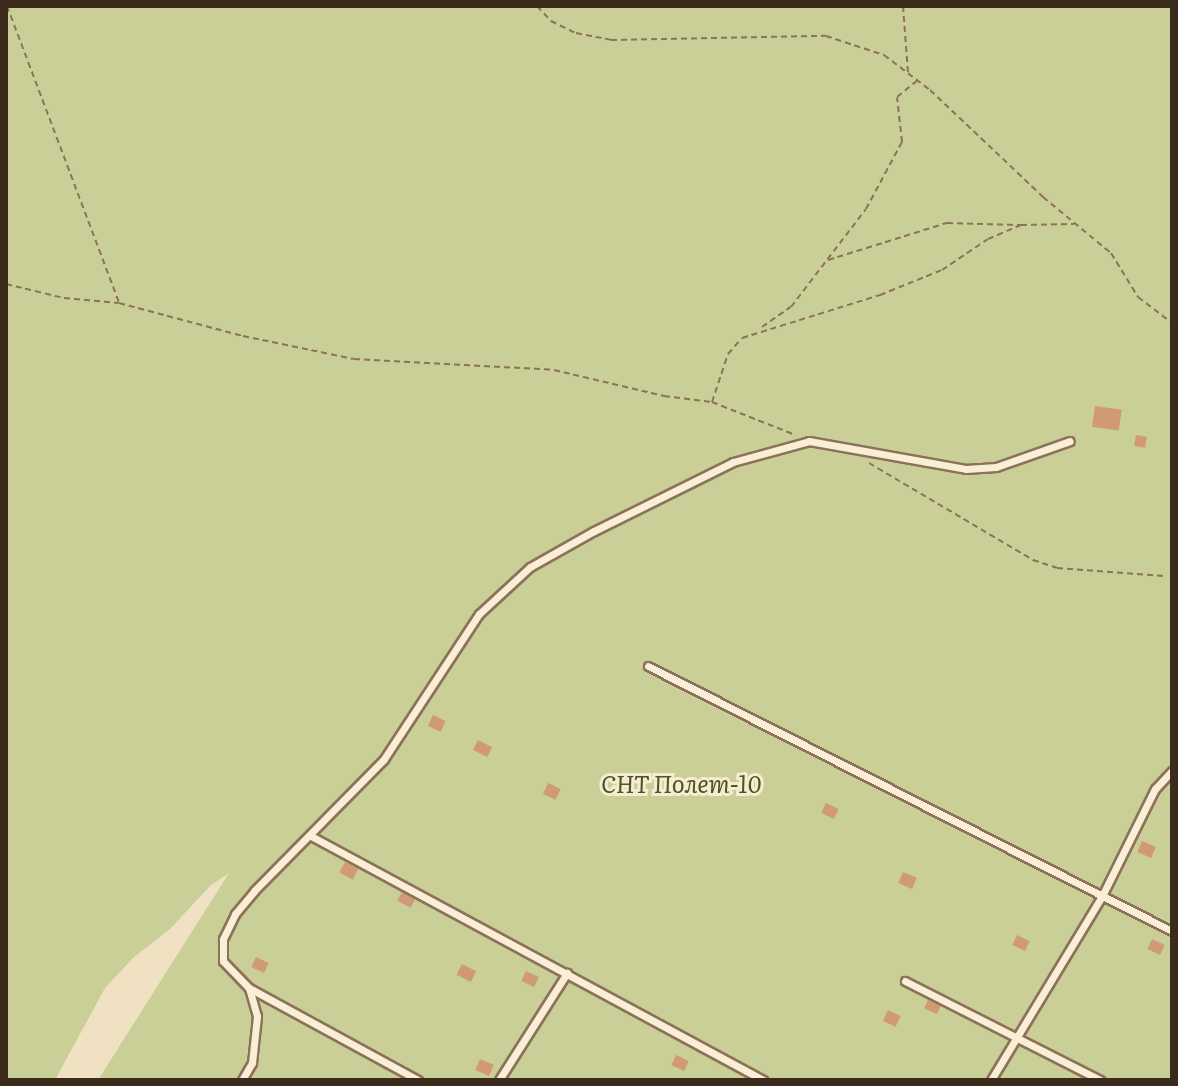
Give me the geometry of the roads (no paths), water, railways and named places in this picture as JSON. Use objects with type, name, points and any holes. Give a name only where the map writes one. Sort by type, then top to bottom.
[{"type":"lane","points":[[418,1080],[249,988],[223,961],[223,939],[235,914],[254,891],[384,759],[479,614],[530,567],[594,531],[733,462],[809,441],[966,469],[996,467],[1070,441]]},
{"type":"lane","points":[[648,666],[1172,931]]},
{"type":"lane","points":[[991,1080],[1103,894],[1155,789],[1172,771]]},
{"type":"lane","points":[[311,836],[763,1080]]},
{"type":"lane","points":[[499,1080],[567,973]]},
{"type":"lane","points":[[905,981],[1100,1080]]},
{"type":"lane","points":[[242,1080],[252,1063],[257,1016],[249,988]]},
{"type":"park label","name":"СНТ Полет-10","points":[[681,783]]}]
